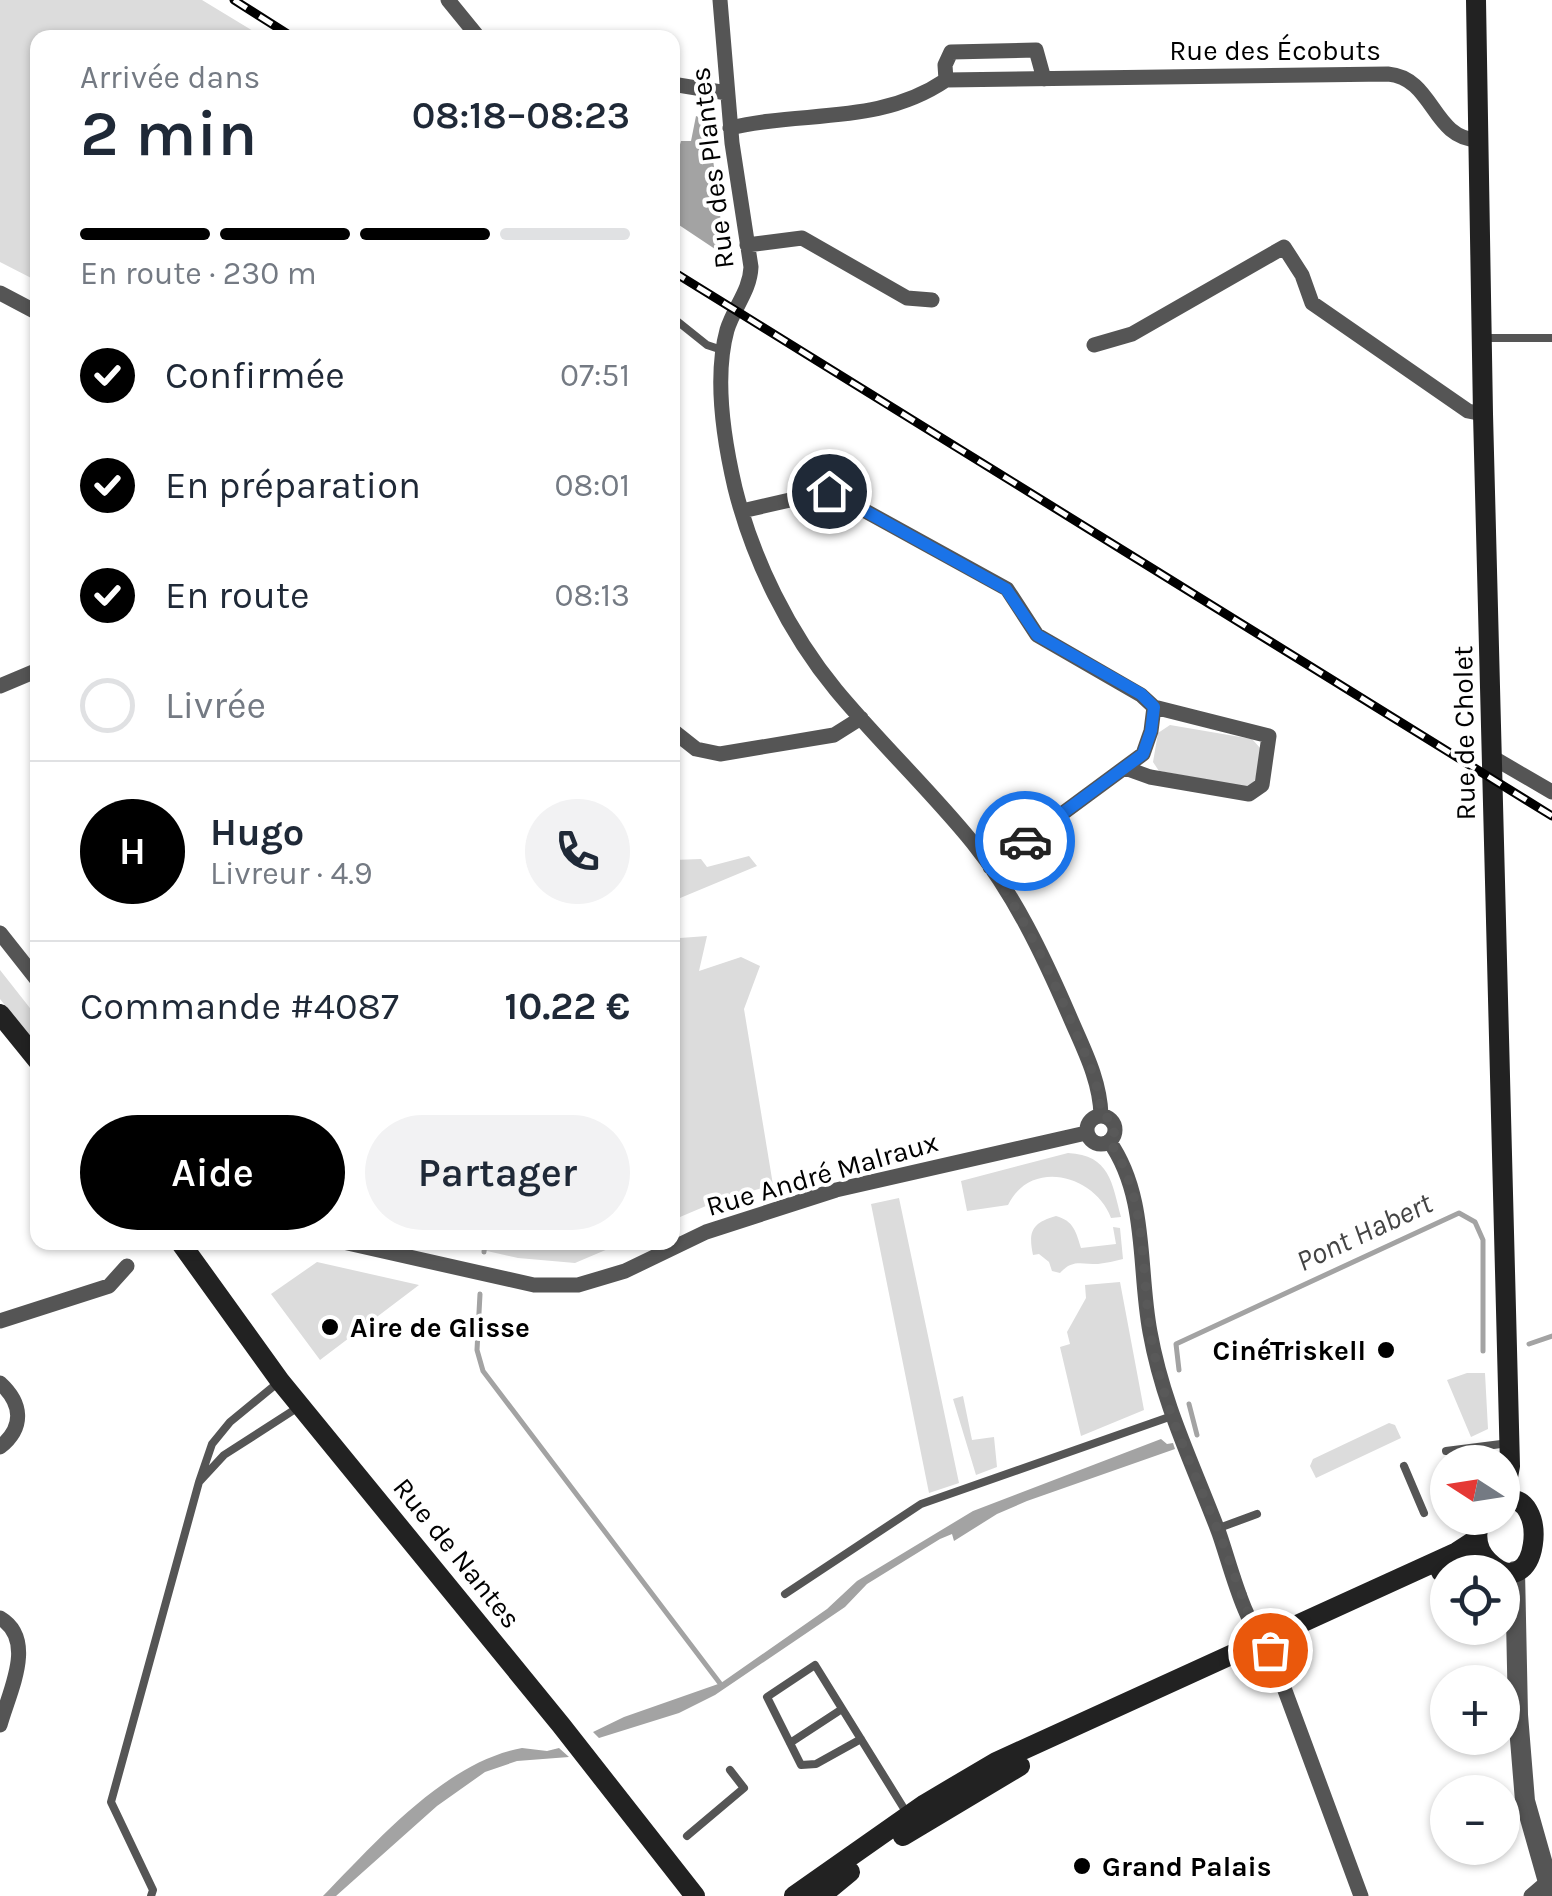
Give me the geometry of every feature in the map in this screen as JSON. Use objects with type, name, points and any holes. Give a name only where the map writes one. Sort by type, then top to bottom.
[{"type":"main road","name":"Rue de Cholet","points":[[1476,0],[1510,1466],[1524,1503],[1548,1528],[1550,1536]]},
{"type":"main road","points":[[0,1014],[30,1051]]},
{"type":"main road","name":"Rue de Nantes","points":[[186,1250],[280,1381],[561,1724],[695,1896]]},
{"type":"main road","points":[[1481,1535],[1481,1549],[1486,1555]]},
{"type":"main road","points":[[1520,1570],[1541,1557],[1550,1536]]},
{"type":"main road","points":[[794,1896],[912,1822],[1003,1774],[1457,1552],[1481,1549]]},
{"type":"main road","points":[[821,1896],[912,1822]]},
{"type":"main road","points":[[678,1873],[710,1896]]},
{"type":"street","points":[[448,0],[472,30]]},
{"type":"street","name":"Rue des Plantes","points":[[720,0],[730,128],[750,284],[728,324],[724,350],[724,408],[731,468],[742,512],[770,586],[821,670],[974,844],[1011,899],[1053,978],[1096,1081],[1101,1115],[1114,1125],[1109,1141],[1128,1169],[1136,1206],[1149,1327],[1185,1455],[1265,1645],[1360,1896]]},
{"type":"street","name":"Rue des Écobuts","points":[[946,80],[945,65],[951,52],[1036,50],[1044,80]]},
{"type":"street","name":"Rue des Écobuts","points":[[730,128],[855,114],[925,94],[946,80],[1398,74],[1417,84],[1454,132],[1467,140],[1478,140]]},
{"type":"street","points":[[680,85],[727,93]]},
{"type":"street","points":[[748,245],[802,238],[907,298],[932,300]]},
{"type":"street","points":[[1094,345],[1132,334],[1284,248],[1302,275],[1312,303],[1468,411],[1483,414]]},
{"type":"street","points":[[0,293],[30,309]]},
{"type":"street","points":[[742,512],[829,491],[1006,589],[1037,635],[1141,694],[1154,707],[1269,736],[1262,786],[1249,794],[1150,777],[1125,768]]},
{"type":"street","points":[[0,686],[30,673]]},
{"type":"street","points":[[990,867],[1143,754],[1154,707]]},
{"type":"street","points":[[680,736],[696,749],[720,754],[834,735],[861,718]]},
{"type":"street","points":[[1492,758],[1552,792]]},
{"type":"street","points":[[0,933],[30,972]]},
{"type":"street","points":[[1101,1115],[1090,1120],[1086,1133],[1096,1143],[1109,1141]]},
{"type":"street","name":"Rue André Malraux","points":[[680,1243],[836,1190],[1086,1133]]},
{"type":"street","name":"Rue André Malraux","points":[[377,1250],[556,1288],[599,1281],[666,1250]]},
{"type":"street","points":[[0,1322],[109,1286],[127,1266]]},
{"type":"street","points":[[0,1383],[14,1396],[19,1411],[18,1425],[0,1446]]},
{"type":"street","points":[[0,1618],[20,1640],[20,1654],[0,1725]]},
{"type":"street","points":[[1517,1645],[1524,1801],[1546,1888]]},
{"type":"lane","points":[[680,324],[706,345],[724,350]]},
{"type":"lane","points":[[1483,338],[1552,338]]},
{"type":"lane","points":[[151,1896],[152,1890],[111,1802],[212,1444],[230,1422],[280,1381]]},
{"type":"lane","points":[[200,1482],[224,1456],[300,1406]]},
{"type":"lane","points":[[785,1594],[921,1504],[1172,1416]]},
{"type":"lane","points":[[1493,1445],[1509,1443]]},
{"type":"lane","points":[[1404,1466],[1424,1513]]},
{"type":"lane","points":[[1217,1529],[1257,1514]]},
{"type":"lane","points":[[860,1738],[816,1764],[801,1765],[767,1697],[814,1665],[842,1709],[860,1738],[912,1822]]},
{"type":"lane","points":[[790,1743],[842,1709]]},
{"type":"lane","points":[[687,1836],[744,1788],[730,1770]]},
{"type":"shaded area","points":[[0,0],[202,0],[251,30],[30,30],[30,277],[0,262]]},
{"type":"shaded area","points":[[696,116],[708,120],[723,238],[718,251],[680,226],[680,144],[681,141],[691,141]]},
{"type":"shaded area","points":[[1170,725],[1252,739],[1261,749],[1255,782],[1247,787],[1159,771],[1153,762],[1158,733]]},
{"type":"shaded area","points":[[749,856],[757,866],[680,898],[680,860],[701,859],[707,867]]},
{"type":"shaded area","points":[[707,936],[699,971],[741,957],[760,966],[744,1009],[773,1185],[720,1200],[680,1217],[680,938]]},
{"type":"shaded area","points":[[0,970],[30,1008],[30,1037],[0,999]]},
{"type":"shaded area","points":[[1068,1153],[1101,1165],[1111,1182],[1121,1217],[1111,1218],[1103,1203],[1077,1183],[1046,1177],[1018,1190],[1008,1205],[967,1211],[961,1181]]},
{"type":"shaded area","points":[[899,1198],[959,1483],[929,1493],[871,1204]]},
{"type":"shaded area","points":[[1056,1216],[1071,1224],[1081,1248],[1116,1244],[1113,1227],[1120,1228],[1123,1259],[1077,1263],[1060,1273],[1052,1271],[1049,1262],[1039,1254],[1033,1255],[1031,1240],[1037,1225]]},
{"type":"shaded area","points":[[483,1250],[606,1250],[575,1263],[518,1258]]},
{"type":"shaded area","name":"Aire de Glisse","points":[[317,1262],[419,1285],[320,1360],[271,1294]]},
{"type":"shaded area","points":[[1120,1282],[1144,1410],[1081,1436],[1060,1347],[1070,1344],[1067,1332],[1086,1298],[1085,1285]]},
{"type":"shaded area","points":[[1467,1373],[1485,1373],[1488,1429],[1471,1437],[1447,1380]]},
{"type":"shaded area","points":[[963,1396],[972,1440],[994,1437],[997,1467],[976,1475],[953,1399]]},
{"type":"shaded area","points":[[1389,1423],[1395,1425],[1401,1438],[1316,1478],[1310,1466],[1313,1459]]},
{"type":"shaded area","points":[[1161,1439],[1173,1443],[1175,1449],[1027,1501],[997,1514],[954,1541],[952,1534],[940,1539],[867,1584],[845,1607],[715,1695],[679,1713],[599,1738],[593,1732],[721,1683],[827,1609],[857,1581],[973,1511]]},
{"type":"shaded area","points":[[522,1748],[559,1748],[569,1757],[517,1761],[485,1772],[437,1806],[336,1896],[323,1896],[389,1829],[439,1787],[466,1769]]},
{"type":"waterway","name":"Pont Habert","points":[[1179,1370],[1176,1344],[1459,1213],[1475,1222],[1483,1240],[1483,1351]]},
{"type":"waterway","points":[[480,1294],[477,1350],[483,1371],[722,1686]]},
{"type":"waterway","points":[[1529,1344],[1552,1336]]},
{"type":"waterway","name":"Pont Habert","points":[[1189,1404],[1197,1435]]},
{"type":"railway","points":[[234,0],[281,30]]},
{"type":"railway","points":[[680,276],[1552,816]]},
{"type":"way so far","points":[[1025,841],[990,867],[1053,978],[1100,1092],[1101,1115],[1114,1125],[1109,1141],[1128,1169],[1136,1206],[1149,1327],[1162,1386],[1253,1626],[1259,1640],[1270,1650]]},
{"type":"place","name":"Aire de Glisse","points":[[330,1327]]},
{"type":"place","name":"CinéTriskell","points":[[1386,1350]]},
{"type":"place","name":"Grand Palais","points":[[1082,1866]]},
{"type":"route","points":[[829,491],[1006,589],[1037,635],[1141,694],[1154,707],[1143,754],[1025,841]]}]
